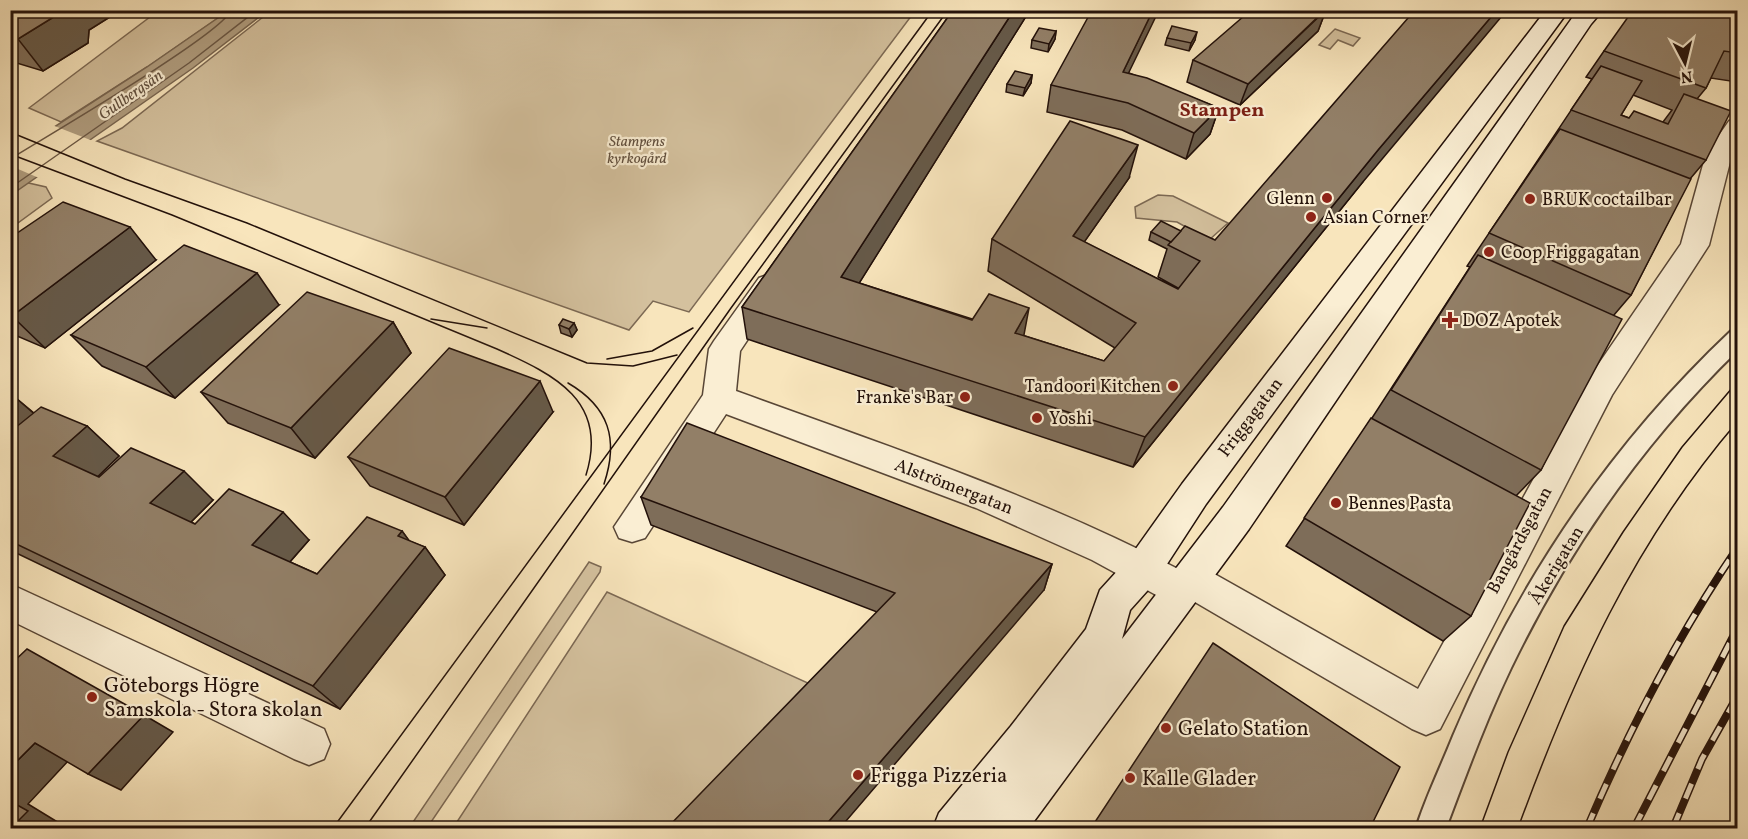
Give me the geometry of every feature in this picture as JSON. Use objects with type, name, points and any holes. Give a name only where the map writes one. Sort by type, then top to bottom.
[{"type":"main road","name":"Friggagatan","points":[[954,828],[1026,741],[1102,638],[1113,602],[1143,569],[1235,438],[1558,10]]},
{"type":"main road","points":[[1003,828],[1236,518],[1583,19],[1592,10]]},
{"type":"main road","name":"Bangårdsgatan","points":[[1186,584],[1426,715],[1600,387],[1695,245],[1719,154],[1737,127]]},
{"type":"main road","points":[[632,527],[719,398],[725,349],[784,263]]},
{"type":"main road","name":"Alströmergatan","points":[[719,398],[987,498],[1072,534],[1143,569],[1186,584]]},
{"type":"main road","points":[[10,601],[309,744]]},
{"type":"lane","name":"Åkerigatan","points":[[1431,828],[1466,739],[1513,637],[1592,503],[1627,454],[1710,363],[1737,337]]},
{"type":"green space","name":"Stampens kyrkogård","points":[[272,10],[915,11],[689,312],[653,301],[629,330],[97,141],[122,128]]},
{"type":"green space","points":[[158,11],[228,11],[147,67],[61,122],[29,108]]},
{"type":"green space","points":[[1335,29],[1360,38],[1353,46],[1338,40],[1330,49],[1319,45]]},
{"type":"green space","points":[[11,179],[46,187],[52,198],[11,228]]},
{"type":"green space","points":[[1158,195],[1173,196],[1228,223],[1209,240],[1177,222],[1136,218],[1135,207]]},
{"type":"green space","points":[[589,562],[601,567],[600,572],[427,828],[409,828]]},
{"type":"green space","points":[[607,592],[810,684],[671,828],[453,828]]},
{"type":"water","name":"Gullbergsån","points":[[228,11],[267,11],[193,68],[11,195],[11,155],[147,67]]},
{"type":"pier","points":[[52,125],[93,141],[39,178],[11,166],[10,151]]},
{"type":"building","points":[[10,10],[65,10],[18,39],[10,36]]},
{"type":"building","points":[[953,10],[1014,10],[841,277],[972,320],[989,294],[1029,308],[1015,333],[1104,361],[1136,323],[992,239],[1070,121],[1138,145],[1073,236],[1178,289],[1200,261],[1168,245],[1185,226],[1215,240],[1415,10],[1497,10],[1378,150],[1145,437],[742,307]]},
{"type":"building","points":[[1092,10],[1153,10],[1123,72],[1147,78],[1219,108],[1194,133],[1128,103],[1051,85]]},
{"type":"building","points":[[1251,10],[1325,10],[1248,84],[1193,60]]},
{"type":"building","points":[[1633,10],[1737,10],[1737,53],[1724,51],[1706,88],[1604,51]]},
{"type":"building","points":[[1172,26],[1197,32],[1191,43],[1167,38]]},
{"type":"building","points":[[1039,28],[1056,31],[1049,44],[1032,40]]},
{"type":"building","points":[[1601,66],[1642,81],[1621,115],[1629,118],[1634,111],[1668,124],[1684,94],[1731,111],[1706,160],[1571,110]]},
{"type":"building","points":[[1015,71],[1032,75],[1025,88],[1007,84]]},
{"type":"building","points":[[1560,129],[1691,179],[1631,295],[1489,233]]},
{"type":"building","points":[[63,202],[130,227],[12,316],[10,315],[10,238]]},
{"type":"building","points":[[1161,221],[1181,231],[1171,242],[1151,232]]},
{"type":"building","points":[[184,245],[257,273],[146,367],[71,335]]},
{"type":"building","points":[[1478,255],[1622,319],[1541,470],[1391,390]]},
{"type":"building","points":[[307,292],[393,322],[291,428],[201,392]]},
{"type":"building","points":[[563,319],[574,323],[569,329],[559,325]]},
{"type":"building","points":[[449,348],[540,381],[445,497],[348,457]]},
{"type":"building","points":[[41,407],[87,426],[53,456],[99,477],[131,448],[184,471],[150,503],[195,524],[229,489],[283,512],[252,545],[317,574],[367,517],[402,531],[398,536],[425,547],[313,686],[10,541],[10,432]]},
{"type":"building","points":[[1371,418],[1530,503],[1471,616],[1304,518]]},
{"type":"building","points":[[687,423],[1052,564],[823,828],[667,828],[895,593],[641,497]]},
{"type":"building","points":[[1213,643],[1400,767],[1370,828],[1091,828]]},
{"type":"building","points":[[27,649],[144,715],[88,774],[35,743],[10,768],[10,665]]},
{"type":"building","points":[[10,801],[28,811],[11,828],[10,828]]},
{"type":"tram line","points":[[610,450],[933,10]]},
{"type":"tram line","points":[[365,828],[731,308],[948,10]]},
{"type":"tram line","points":[[10,132],[125,179],[247,223],[587,363],[633,366],[677,355]]},
{"type":"tram line","points":[[10,154],[172,215],[497,349],[539,369],[572,394],[583,409],[590,428],[591,449],[586,475]]},
{"type":"tram line","points":[[431,319],[487,328]]},
{"type":"tram line","points":[[607,359],[652,351],[693,328]]},
{"type":"tram line","points":[[1480,828],[1508,752],[1564,626],[1623,532],[1682,447],[1738,381]]},
{"type":"tram line","points":[[568,383],[582,392],[601,414],[607,426],[610,450]]},
{"type":"tram line","points":[[1518,828],[1561,718],[1609,614],[1667,515],[1738,421]]},
{"type":"tram line","points":[[333,828],[610,450]]},
{"type":"tram line","points":[[604,484],[610,450]]},
{"type":"railway","points":[[1587,828],[1637,719],[1695,614],[1738,547]]},
{"type":"railway","points":[[1634,828],[1738,627]]},
{"type":"railway","points":[[1673,828],[1702,759],[1738,695]]},
{"type":"railway","points":[[1735,828],[1738,822]]},
{"type":"place","name":"Glenn","points":[[1327,198]]},
{"type":"place","name":"BRUK coctailbar","points":[[1530,199]]},
{"type":"place","name":"Asian Corner","points":[[1311,217]]},
{"type":"place","name":"Coop Friggagatan","points":[[1489,252]]},
{"type":"place","name":"DOZ Apotek","points":[[1450,320]]},
{"type":"place","name":"Tandoori Kitchen","points":[[1173,386]]},
{"type":"place","name":"Franke's Bar","points":[[965,397]]},
{"type":"place","name":"Yoshi","points":[[1037,418]]},
{"type":"place","name":"Bennes Pasta","points":[[1336,503]]},
{"type":"place","name":"Göteborgs Högre Samskola - Stora skolan","points":[[92,697]]},
{"type":"place","name":"Gelato Station","points":[[1166,728]]},
{"type":"place","name":"Frigga Pizzeria","points":[[858,775]]},
{"type":"place","name":"Kalle Glader","points":[[1130,778]]},
{"type":"district","name":"Stampen","points":[[1222,109]]}]
